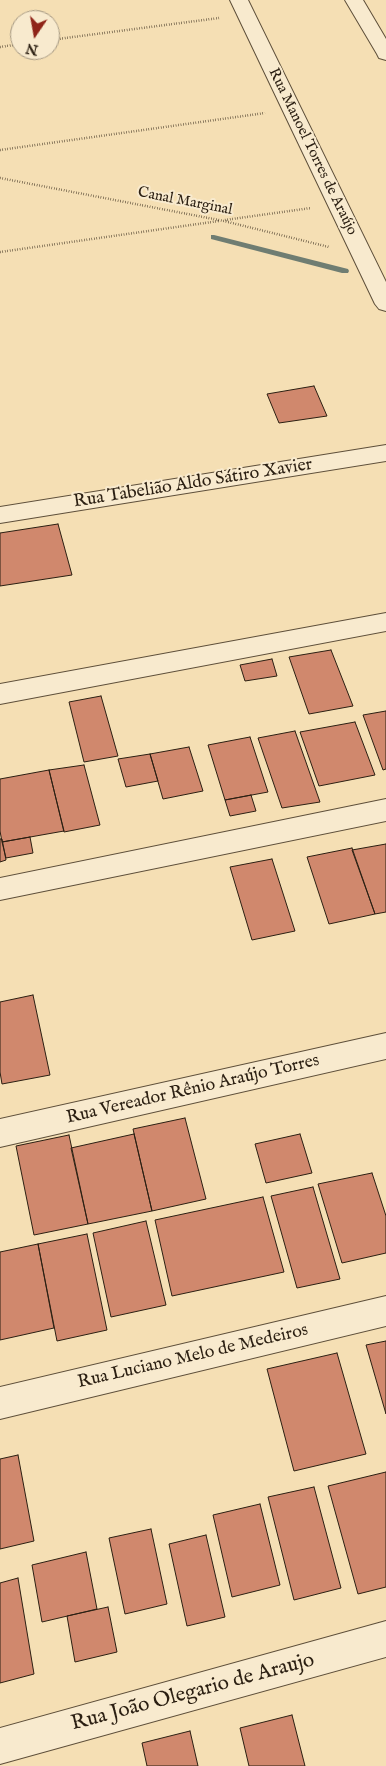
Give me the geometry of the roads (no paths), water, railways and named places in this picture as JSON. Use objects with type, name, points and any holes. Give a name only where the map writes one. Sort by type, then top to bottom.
[{"type":"street","points":[[354,0],[386,54]]},
{"type":"street","name":"Rua Manoel Torres de Araújo","points":[[242,7],[386,304]]},
{"type":"street","name":"Rua Tabelião Aldo Sátiro Xavier","points":[[0,515],[386,453]]},
{"type":"street","points":[[0,694],[386,622]]},
{"type":"street","points":[[0,889],[386,810]]},
{"type":"street","name":"Rua Vereador Rênio Araújo Torres","points":[[0,1133],[386,1046]]},
{"type":"street","name":"Rua Luciano Melo de Medeiros","points":[[0,1403],[386,1311]]},
{"type":"street","name":"Rua João Olegario de Araujo","points":[[0,1746],[386,1640]]},
{"type":"waterway","points":[[214,237],[345,271]]}]
